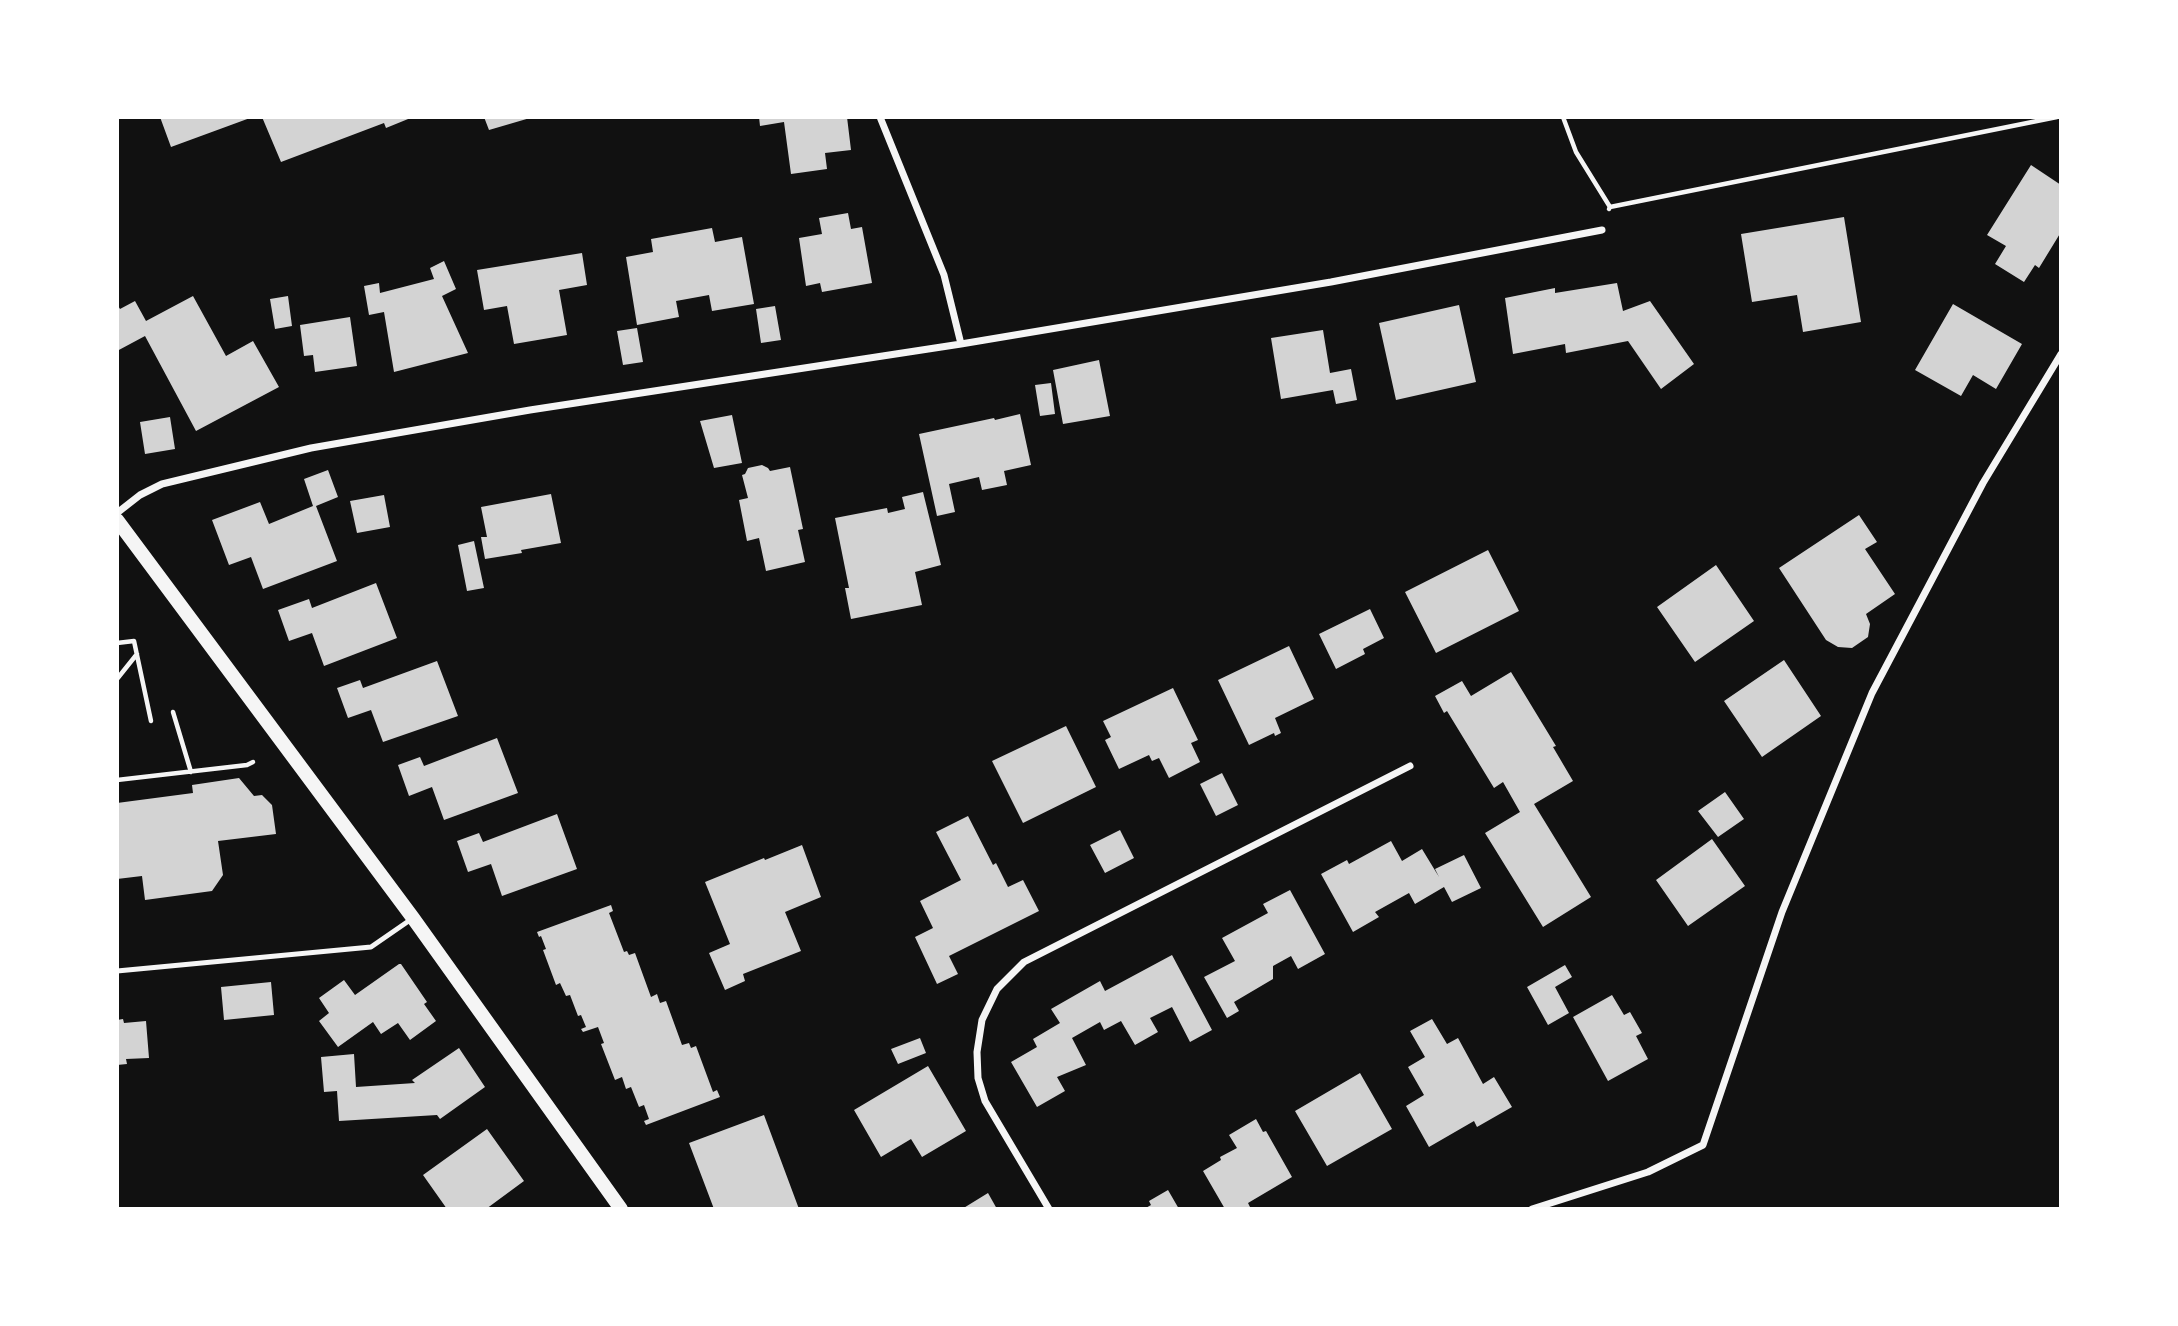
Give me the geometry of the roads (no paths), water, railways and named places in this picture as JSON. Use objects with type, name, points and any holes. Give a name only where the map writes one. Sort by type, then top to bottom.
[{"type":"main road","points":[[117,520],[412,918],[621,1209]]},
{"type":"street","points":[[880,117],[944,275],[961,344]]},
{"type":"street","points":[[117,513],[140,495],[162,484],[312,448],[530,410],[961,344],[1331,282],[1602,230]]},
{"type":"street","points":[[1532,1209],[1648,1172],[1703,1145],[1782,912],[1872,693],[1983,483],[2061,354]]},
{"type":"street","points":[[1049,1209],[985,1101],[978,1078],[977,1052],[982,1020],[997,989],[1024,962],[1410,766]]},
{"type":"lane","points":[[117,971],[371,947],[412,918]]}]
